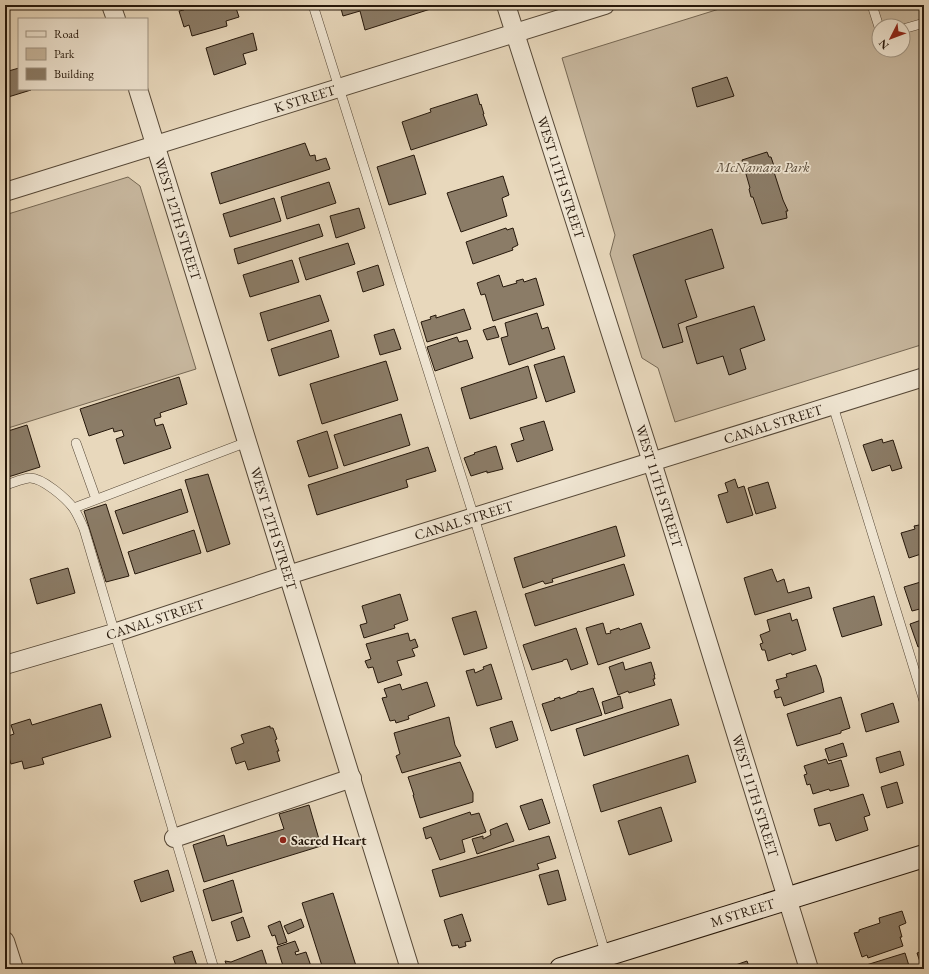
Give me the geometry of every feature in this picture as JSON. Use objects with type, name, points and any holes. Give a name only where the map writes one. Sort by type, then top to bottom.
[{"type":"street","points":[[111,5],[116,18]]},
{"type":"street","name":"WEST 11TH STREET","points":[[506,5],[652,462],[809,969]]},
{"type":"street","name":"K STREET","points":[[5,192],[605,5]]},
{"type":"street","name":"WEST 12TH STREET","points":[[138,90],[410,969]]},
{"type":"street","name":"CANAL STREET","points":[[5,665],[114,633],[288,575],[924,378]]},
{"type":"street","points":[[174,838],[352,778]]},
{"type":"street","name":"M STREET","points":[[561,969],[608,962],[787,899],[924,856]]},
{"type":"street","points":[[5,941],[14,969]]},
{"type":"lane","points":[[313,5],[474,517],[608,962]]},
{"type":"lane","points":[[872,5],[876,18]]},
{"type":"lane","points":[[911,27],[924,23]]},
{"type":"lane","points":[[833,406],[924,701]]},
{"type":"lane","points":[[74,508],[247,442]]},
{"type":"lane","points":[[76,443],[96,499]]},
{"type":"lane","points":[[5,485],[29,478],[36,479],[47,484],[74,508],[84,528],[174,838],[214,969]]},
{"type":"green space","name":"McNamara Park","points":[[732,5],[924,5],[924,344],[675,422],[658,368],[642,358],[610,254],[615,235],[562,58]]},
{"type":"green space","points":[[128,177],[140,186],[196,369],[5,429],[5,215]]},
{"type":"building","points":[[190,5],[235,5],[239,17],[226,21],[227,26],[192,36],[189,25],[184,27],[179,11],[184,10],[183,7]]},
{"type":"building","points":[[340,5],[443,5],[365,30],[360,11],[343,16]]},
{"type":"building","points":[[253,33],[257,50],[243,54],[246,64],[214,75],[206,48]]},
{"type":"building","points":[[18,68],[18,90],[31,90],[5,98],[5,72]]},
{"type":"building","points":[[727,77],[734,96],[697,107],[692,88]]},
{"type":"building","points":[[477,94],[487,125],[411,150],[402,122],[431,112],[430,109]]},
{"type":"building","points":[[305,143],[310,156],[315,155],[316,161],[326,158],[330,169],[220,204],[211,173]]},
{"type":"building","points":[[767,152],[769,157],[771,157],[775,169],[773,169],[788,211],[786,211],[787,218],[762,224],[753,197],[751,197],[742,160]]},
{"type":"building","points":[[414,155],[426,194],[389,205],[377,167]]},
{"type":"building","points":[[503,176],[509,195],[502,198],[507,216],[461,232],[447,193]]},
{"type":"building","points":[[329,182],[336,203],[287,219],[281,197]]},
{"type":"building","points":[[274,198],[281,221],[230,237],[223,214]]},
{"type":"building","points":[[359,208],[365,228],[336,238],[330,216]]},
{"type":"building","points":[[319,224],[323,236],[238,264],[234,249]]},
{"type":"building","points":[[506,228],[507,230],[513,228],[518,245],[512,248],[513,250],[473,264],[466,242]]},
{"type":"building","points":[[712,229],[724,268],[685,280],[697,317],[678,324],[683,342],[663,348],[633,255]]},
{"type":"building","points":[[348,243],[355,264],[306,280],[299,258]]},
{"type":"building","points":[[292,260],[299,282],[250,297],[243,275]]},
{"type":"building","points":[[378,265],[384,285],[363,292],[357,272]]},
{"type":"building","points":[[499,275],[503,287],[517,283],[516,281],[523,279],[524,282],[536,278],[544,305],[493,321],[485,294],[481,295],[477,283]]},
{"type":"building","points":[[320,295],[329,321],[268,341],[260,313]]},
{"type":"building","points":[[754,306],[765,340],[740,349],[746,369],[729,375],[723,356],[697,364],[686,327]]},
{"type":"building","points":[[464,309],[471,329],[427,342],[421,322],[431,319],[430,317],[436,315],[436,318]]},
{"type":"building","points":[[537,313],[542,329],[548,327],[555,349],[509,365],[501,338],[508,336],[505,323]]},
{"type":"building","points":[[495,326],[499,337],[487,340],[483,330]]},
{"type":"building","points":[[394,329],[401,349],[380,355],[374,335]]},
{"type":"building","points":[[331,330],[339,357],[279,376],[271,349]]},
{"type":"building","points":[[457,337],[459,342],[467,340],[473,358],[435,371],[427,347]]},
{"type":"building","points":[[564,356],[575,392],[546,402],[534,365]]},
{"type":"building","points":[[386,361],[398,400],[322,424],[310,384]]},
{"type":"building","points":[[528,366],[537,398],[470,419],[461,388]]},
{"type":"building","points":[[179,377],[187,404],[160,413],[161,417],[154,419],[156,426],[163,424],[171,448],[124,464],[116,439],[124,436],[122,430],[114,432],[113,428],[89,436],[80,409]]},
{"type":"building","points":[[401,414],[410,445],[344,466],[334,435]]},
{"type":"building","points":[[544,421],[553,450],[517,462],[511,444],[524,440],[520,428]]},
{"type":"building","points":[[27,425],[40,467],[5,478],[5,432]]},
{"type":"building","points":[[327,431],[338,468],[309,477],[297,441]]},
{"type":"building","points":[[882,439],[883,443],[893,440],[902,468],[892,471],[890,465],[872,471],[863,445]]},
{"type":"building","points":[[496,446],[503,469],[487,473],[487,471],[471,476],[464,458]]},
{"type":"building","points":[[428,447],[436,471],[406,480],[408,487],[317,515],[308,485]]},
{"type":"building","points":[[208,474],[230,544],[207,552],[185,480]]},
{"type":"building","points":[[735,479],[738,488],[744,486],[753,515],[727,523],[718,495],[728,492],[725,483]]},
{"type":"building","points":[[768,482],[776,508],[756,514],[748,488]]},
{"type":"building","points":[[181,489],[188,512],[123,534],[115,511]]},
{"type":"building","points":[[106,504],[129,576],[106,582],[84,511]]},
{"type":"building","points":[[924,524],[924,553],[909,558],[901,533],[915,529],[914,526]]},
{"type":"building","points":[[616,526],[625,556],[552,579],[553,582],[545,584],[543,581],[523,588],[514,558]]},
{"type":"building","points":[[194,530],[201,553],[135,574],[128,552]]},
{"type":"building","points":[[624,564],[634,595],[535,626],[525,594]]},
{"type":"building","points":[[68,568],[75,593],[37,604],[30,579]]},
{"type":"building","points":[[772,569],[777,582],[784,579],[788,593],[809,587],[812,598],[755,615],[744,578]]},
{"type":"building","points":[[924,581],[924,608],[912,611],[904,587]]},
{"type":"building","points":[[400,594],[408,620],[394,625],[395,628],[364,638],[360,625],[367,623],[362,606]]},
{"type":"building","points":[[874,596],[882,625],[842,637],[833,608]]},
{"type":"building","points":[[476,611],[487,648],[464,655],[452,618]]},
{"type":"building","points":[[790,613],[792,621],[797,619],[806,650],[792,655],[791,653],[768,661],[765,650],[762,650],[760,644],[763,643],[760,635],[770,631],[767,620]]},
{"type":"building","points":[[924,619],[924,645],[918,647],[910,624]]},
{"type":"building","points":[[603,623],[606,634],[619,628],[620,630],[641,623],[650,648],[598,665],[586,628]]},
{"type":"building","points":[[576,628],[588,664],[571,670],[567,659],[532,670],[523,645]]},
{"type":"building","points":[[408,633],[410,641],[415,639],[418,647],[412,649],[415,656],[397,661],[402,675],[378,683],[373,667],[368,668],[365,661],[371,659],[366,644]]},
{"type":"building","points":[[623,662],[625,670],[651,662],[655,675],[655,679],[653,679],[655,685],[629,693],[628,691],[618,695],[609,667]]},
{"type":"building","points":[[491,664],[502,699],[477,706],[466,671],[474,669],[475,673],[484,669],[483,667]]},
{"type":"building","points":[[816,665],[824,692],[784,706],[781,697],[776,698],[774,691],[779,689],[776,680],[787,677],[786,674]]},
{"type":"building","points":[[427,682],[435,706],[408,716],[409,719],[396,723],[395,720],[390,721],[382,698],[387,697],[384,689],[400,684],[402,690]]},
{"type":"building","points":[[593,688],[602,715],[551,731],[542,704],[560,697],[560,699],[579,691]]},
{"type":"building","points":[[620,696],[623,708],[605,714],[602,702]]},
{"type":"building","points":[[841,697],[850,728],[841,731],[841,733],[797,746],[787,714]]},
{"type":"building","points":[[671,699],[679,725],[584,756],[576,729]]},
{"type":"building","points":[[893,703],[899,722],[866,732],[861,714]]},
{"type":"building","points":[[101,704],[111,737],[42,758],[44,764],[24,769],[22,761],[11,764],[5,745],[5,737],[14,734],[11,725],[30,719],[32,725]]},
{"type":"building","points":[[449,717],[455,745],[461,756],[402,773],[396,756],[400,754],[394,733]]},
{"type":"building","points":[[512,721],[518,740],[496,748],[490,728]]},
{"type":"building","points":[[270,726],[270,728],[273,728],[277,739],[275,740],[279,751],[277,751],[280,761],[248,770],[245,761],[236,764],[231,748],[244,743],[241,735]]},
{"type":"building","points":[[843,743],[847,756],[829,761],[825,749]]},
{"type":"building","points":[[900,751],[904,765],[880,773],[876,758]]},
{"type":"building","points":[[688,755],[696,782],[601,812],[593,785]]},
{"type":"building","points":[[826,759],[828,764],[841,760],[849,786],[830,791],[829,789],[813,794],[810,784],[807,785],[804,775],[807,774],[804,766]]},
{"type":"building","points":[[460,762],[473,793],[473,802],[420,818],[408,777]]},
{"type":"building","points":[[897,782],[903,803],[887,808],[881,787]]},
{"type":"building","points":[[863,794],[870,815],[864,817],[868,830],[836,841],[830,823],[819,826],[814,809]]},
{"type":"building","points":[[542,799],[550,823],[529,830],[520,806]]},
{"type":"building","name":"Sacred Heart","points":[[309,805],[321,846],[204,882],[193,845],[224,835],[227,846],[284,829],[279,814]]},
{"type":"building","points":[[661,807],[672,841],[629,855],[618,821]]},
{"type":"building","points":[[470,812],[471,815],[479,813],[486,832],[462,840],[465,852],[440,860],[431,837],[426,839],[423,828]]},
{"type":"building","points":[[507,823],[514,841],[477,854],[472,839],[483,836],[483,839],[491,835],[490,830]]},
{"type":"building","points":[[549,836],[556,858],[537,864],[539,869],[440,897],[432,870]]},
{"type":"building","points":[[168,870],[174,891],[141,902],[134,881]]},
{"type":"building","points":[[558,870],[566,900],[548,905],[539,875]]},
{"type":"building","points":[[233,880],[242,912],[212,921],[203,890]]},
{"type":"building","points":[[333,893],[357,969],[323,969],[302,903]]},
{"type":"building","points":[[902,911],[906,923],[899,926],[903,946],[868,958],[867,955],[862,957],[854,933],[880,923],[879,918]]},
{"type":"building","points":[[462,914],[471,941],[465,942],[466,946],[459,948],[458,945],[452,946],[444,920]]},
{"type":"building","points":[[243,917],[250,937],[237,941],[231,922]]},
{"type":"building","points":[[301,919],[304,927],[288,934],[284,926]]},
{"type":"building","points":[[280,921],[287,942],[278,945],[275,935],[272,936],[268,926]]},
{"type":"building","points":[[295,941],[299,951],[295,952],[296,955],[306,952],[312,969],[284,969],[277,947]]},
{"type":"building","points":[[262,950],[268,969],[228,969],[225,961],[231,962]]},
{"type":"building","points":[[192,951],[198,969],[177,969],[173,957]]},
{"type":"building","points":[[924,951],[924,968],[922,968],[917,953]]},
{"type":"building","points":[[905,953],[910,969],[864,969],[863,966]]},
{"type":"building","points":[[747,961],[750,969],[724,969]]},
{"type":"place","name":"Sacred Heart","points":[[283,840]]}]
